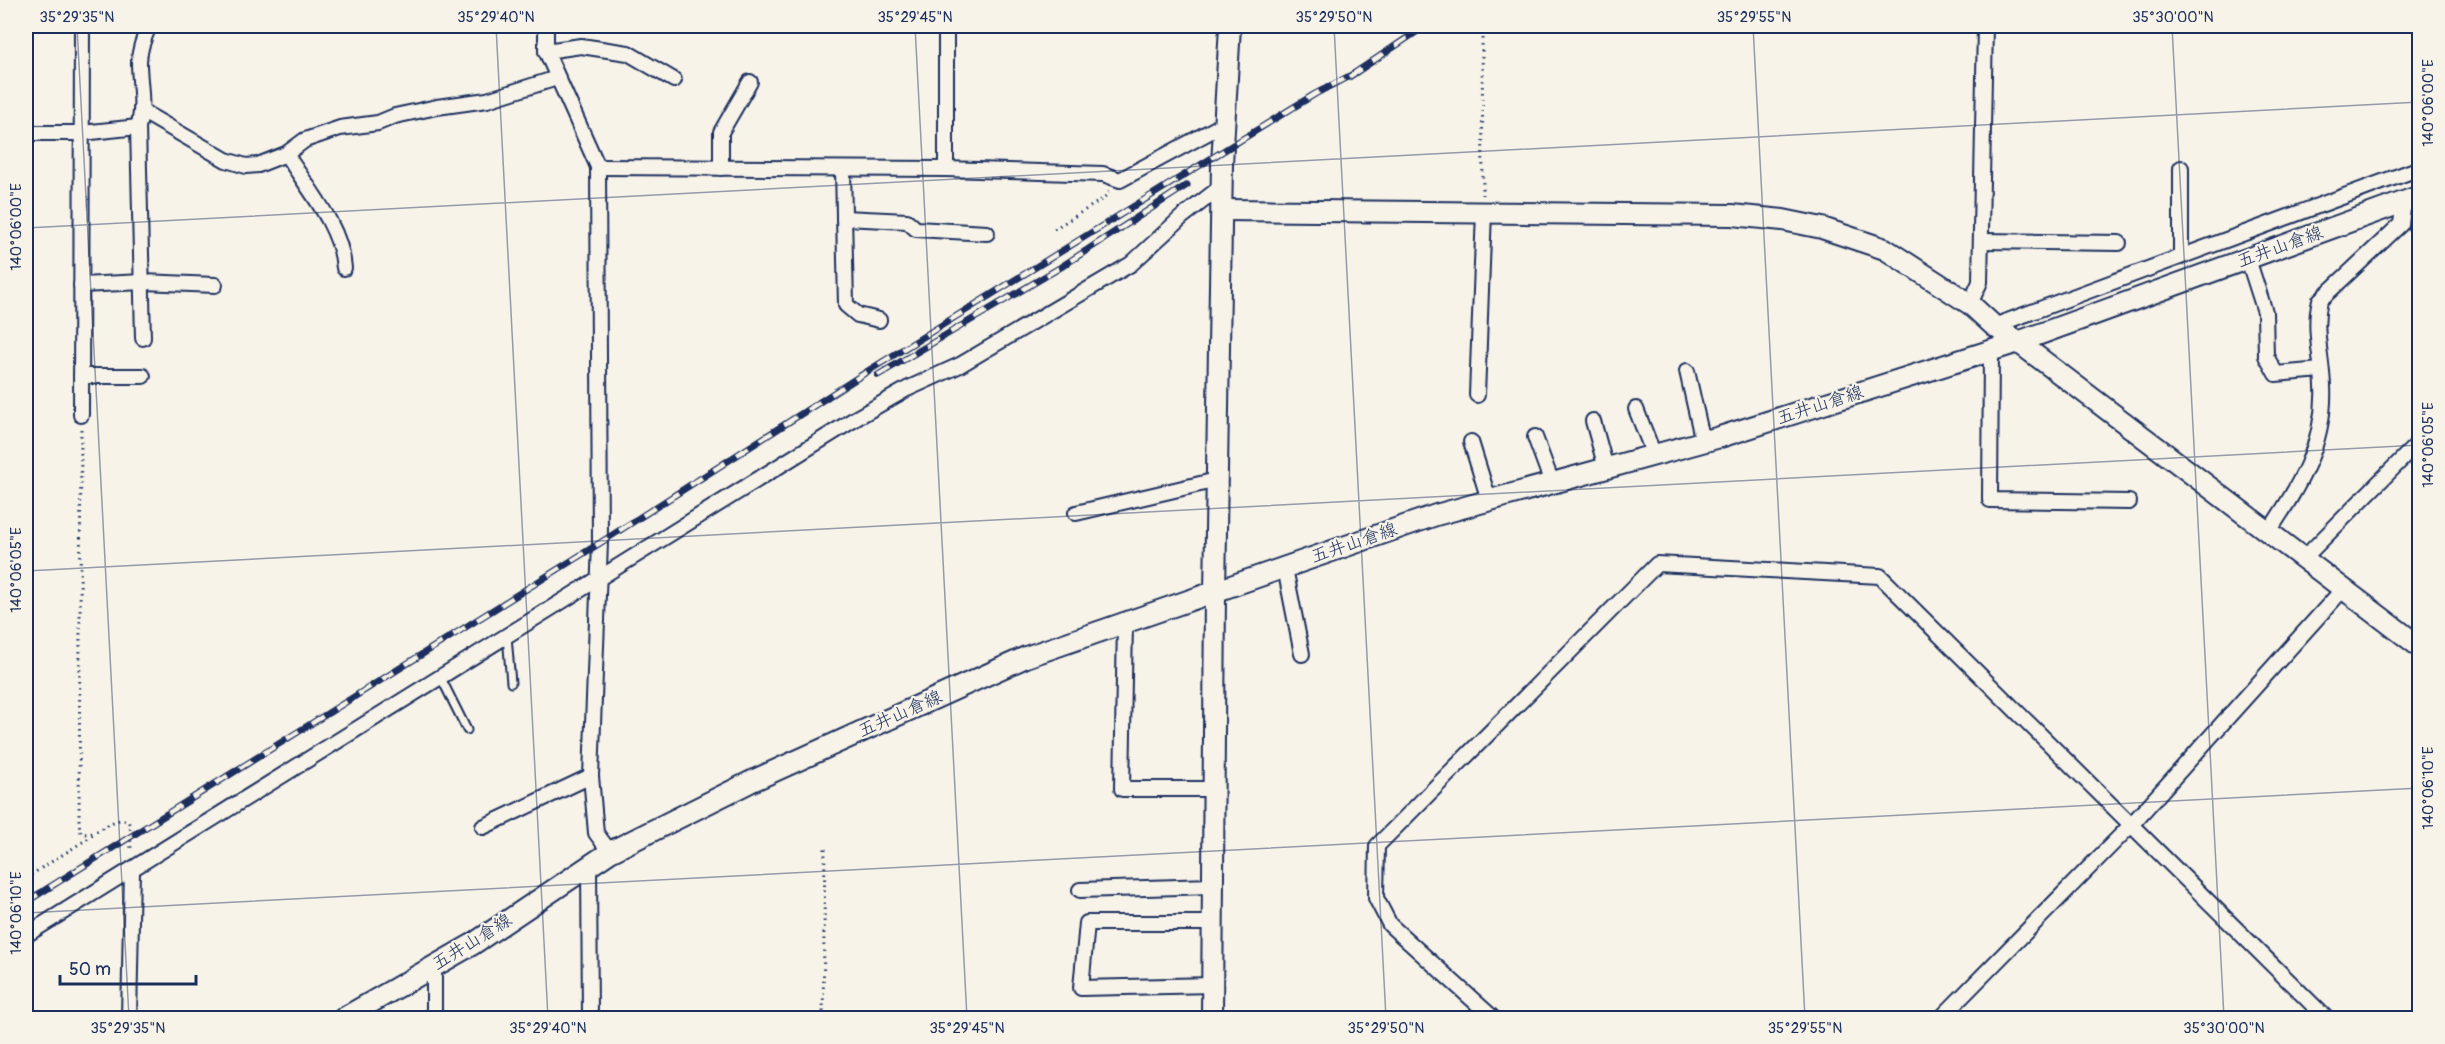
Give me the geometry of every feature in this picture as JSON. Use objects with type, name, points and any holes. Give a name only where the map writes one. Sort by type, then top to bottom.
[{"type":"street","points":[[81,415],[82,26]]},
{"type":"street","points":[[143,338],[138,127],[143,112],[139,60],[141,46],[149,26]]},
{"type":"street","points":[[546,26],[546,51],[598,168],[599,577],[591,776],[596,833],[610,852]]},
{"type":"street","points":[[946,26],[946,169]]},
{"type":"street","points":[[1212,1018],[1215,592],[1222,186],[1230,26]]},
{"type":"street","points":[[1970,304],[1980,282],[1985,26]]},
{"type":"street","points":[[546,51],[581,46],[628,53],[674,80]]},
{"type":"street","points":[[143,112],[226,160],[246,166],[258,165],[286,154],[305,140],[340,128],[378,123],[395,116],[437,107],[487,100],[557,78]]},
{"type":"street","points":[[721,168],[721,132],[750,82]]},
{"type":"street","points":[[598,168],[946,169],[1103,174],[1120,180],[1224,124]]},
{"type":"street","points":[[26,133],[82,133],[138,127]]},
{"type":"street","points":[[286,154],[327,218],[343,250],[344,268]]},
{"type":"street","points":[[2181,168],[2181,256]]},
{"type":"street","points":[[1994,326],[2420,168]]},
{"type":"street","points":[[843,169],[846,305],[858,315],[879,320]]},
{"type":"street","points":[[26,935],[858,417],[907,389],[960,365],[1131,264],[1182,217],[1222,186]]},
{"type":"street","points":[[2268,534],[2297,488],[2321,432],[2323,386],[2316,313],[2320,300],[2401,225],[2412,199]]},
{"type":"street","name":"五井山倉線","points":[[344,1018],[473,944],[610,852],[750,782],[1026,657],[1436,515],[1703,442],[2018,342],[2412,199]]},
{"type":"street","points":[[1222,210],[1732,215],[1822,228],[1885,249],[1970,304],[1994,326],[2420,647]]},
{"type":"street","points":[[1477,395],[1484,212]]},
{"type":"street","points":[[844,218],[907,221],[916,229],[987,233]]},
{"type":"street","points":[[1982,241],[2119,243]]},
{"type":"street","points":[[2248,260],[2265,312],[2266,356],[2276,374],[2321,370]]},
{"type":"street","points":[[81,285],[143,282],[215,285]]},
{"type":"street","points":[[1991,350],[1990,500],[2129,502]]},
{"type":"street","points":[[1687,371],[1703,442]]},
{"type":"street","points":[[81,376],[143,376]]},
{"type":"street","points":[[1636,409],[1654,455]]},
{"type":"street","points":[[1593,421],[1606,468]]},
{"type":"street","points":[[1534,437],[1552,483]]},
{"type":"street","points":[[2302,560],[2420,441]]},
{"type":"street","points":[[1471,442],[1489,500]]},
{"type":"street","points":[[1076,513],[1217,480]]},
{"type":"street","points":[[1493,1018],[1390,924],[1376,898],[1377,846],[1657,564],[1880,576],[2326,1018]]},
{"type":"street","points":[[1285,568],[1302,654]]},
{"type":"street","points":[[1941,1018],[2131,825],[2344,588]]},
{"type":"street","points":[[1125,623],[1122,789],[1215,789]]},
{"type":"street","points":[[483,827],[591,776]]},
{"type":"street","points":[[589,864],[590,1018]]},
{"type":"street","points":[[129,1018],[132,871]]},
{"type":"street","points":[[1080,890],[1212,886]]},
{"type":"street","points":[[1212,923],[1087,923],[1082,988],[1213,985]]},
{"type":"street","points":[[434,966],[434,1018]]},
{"type":"lane","points":[[507,636],[511,683]]},
{"type":"lane","points":[[441,678],[467,730]]},
{"type":"path","points":[[1482,26],[1484,212]]},
{"type":"path","points":[[1054,229],[1103,199],[1120,180]]},
{"type":"path","points":[[81,415],[79,823],[81,833],[97,833]]},
{"type":"path","points":[[26,878],[116,820],[128,821],[130,826],[132,871]]},
{"type":"path","points":[[823,1018],[825,846]]},
{"type":"railway","points":[[1349,77],[1425,26]]},
{"type":"railway","points":[[26,902],[600,543],[868,371],[1315,94],[1355,73]]},
{"type":"railway","points":[[878,375],[1061,267],[1187,185]]}]
